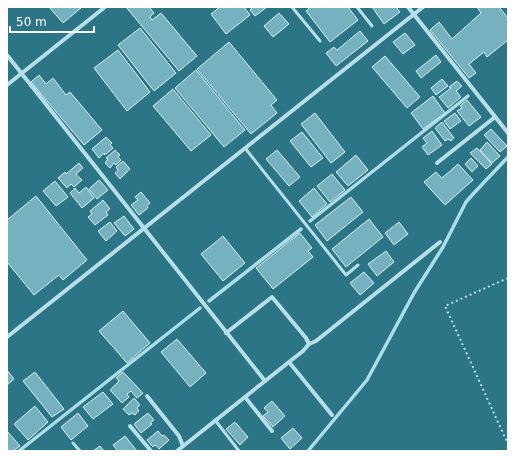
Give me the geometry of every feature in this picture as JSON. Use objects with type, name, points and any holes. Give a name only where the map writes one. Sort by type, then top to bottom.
[{"type":"street","points":[[7,85],[105,7]]},
{"type":"street","points":[[408,7],[508,133]]},
{"type":"street","points":[[7,337],[423,7]]},
{"type":"street","points":[[7,55],[143,229],[265,381]]},
{"type":"street","points":[[437,164],[495,117]]},
{"type":"street","points":[[177,451],[290,362],[303,351],[308,344],[316,341],[440,242]]},
{"type":"street","points":[[226,332],[272,298],[306,338],[308,344]]},
{"type":"street","points":[[290,362],[332,415]]},
{"type":"street","points":[[147,396],[179,436],[183,446]]},
{"type":"street","points":[[245,397],[272,431]]},
{"type":"street","points":[[130,426],[151,451]]},
{"type":"lane","points":[[292,7],[320,41]]},
{"type":"lane","points":[[357,7],[372,26]]},
{"type":"lane","points":[[245,148],[346,275],[358,264]]},
{"type":"lane","points":[[215,420],[239,451]]},
{"type":"lane","points":[[74,443],[80,451]]},
{"type":"path","points":[[508,278],[445,306],[508,444]]},
{"type":"building","points":[[49,7],[82,7],[63,23]]},
{"type":"building","points":[[126,7],[149,7],[154,13],[150,17],[152,20],[161,13],[197,56],[179,71]]},
{"type":"building","points":[[220,7],[244,7],[250,15],[226,34],[211,14]]},
{"type":"building","points":[[253,7],[267,7],[255,16],[250,10]]},
{"type":"building","points":[[308,7],[348,7],[358,20],[330,42],[306,11],[309,9]]},
{"type":"building","points":[[372,7],[396,7],[400,12],[384,24]]},
{"type":"building","points":[[477,7],[499,7],[508,18],[508,40],[487,57],[484,52],[469,64],[476,73],[469,78],[430,30],[439,22],[452,39],[481,13]]},
{"type":"building","points":[[279,13],[289,24],[273,37],[264,26]]},
{"type":"building","points":[[140,28],[176,73],[154,91],[118,45]]},
{"type":"building","points":[[360,31],[368,41],[336,66],[326,53],[334,47],[337,50]]},
{"type":"building","points":[[405,33],[415,45],[403,54],[393,42]]},
{"type":"building","points":[[229,42],[277,100],[271,105],[277,113],[251,134],[197,69]]},
{"type":"building","points":[[118,50],[150,92],[127,111],[94,68]]},
{"type":"building","points":[[436,55],[441,62],[421,78],[416,71]]},
{"type":"building","points":[[385,56],[420,97],[407,108],[372,67]]},
{"type":"building","points":[[196,70],[245,130],[224,147],[175,88]]},
{"type":"building","points":[[39,75],[46,84],[53,78],[66,95],[70,92],[102,130],[84,145],[31,82]]},
{"type":"building","points":[[442,79],[448,86],[436,95],[431,88]]},
{"type":"building","points":[[457,81],[462,86],[456,91],[461,97],[448,108],[439,97],[451,88],[449,87]]},
{"type":"building","points":[[173,89],[211,135],[191,151],[153,106]]},
{"type":"building","points":[[433,96],[445,113],[423,129],[411,113]]},
{"type":"building","points":[[467,100],[481,117],[469,126],[457,111],[462,108],[460,106]]},
{"type":"building","points":[[315,113],[345,152],[331,163],[301,124]]},
{"type":"building","points":[[455,113],[461,121],[450,129],[444,121]]},
{"type":"building","points":[[442,122],[454,138],[451,141],[448,139],[445,141],[435,128]]},
{"type":"building","points":[[491,129],[507,146],[500,152],[484,135]]},
{"type":"building","points":[[432,131],[442,145],[428,155],[422,147],[427,143],[423,138]]},
{"type":"building","points":[[302,132],[323,158],[311,167],[290,141]]},
{"type":"building","points":[[106,137],[112,143],[110,145],[113,148],[99,158],[92,149]]},
{"type":"building","points":[[487,142],[500,156],[492,163],[480,150]]},
{"type":"building","points":[[477,148],[492,164],[486,169],[470,153]]},
{"type":"building","points":[[115,150],[120,155],[118,157],[121,160],[116,165],[114,163],[110,168],[105,163],[108,159],[106,158]]},
{"type":"building","points":[[277,150],[300,177],[289,186],[266,159]]},
{"type":"building","points":[[356,155],[368,170],[348,186],[336,172]]},
{"type":"building","points":[[471,158],[478,166],[472,172],[465,164]]},
{"type":"building","points":[[123,161],[130,169],[120,179],[115,173],[118,170],[116,167]]},
{"type":"building","points":[[79,163],[83,168],[76,174],[82,180],[74,187],[71,184],[67,188],[58,178],[65,172],[66,174]]},
{"type":"building","points":[[458,164],[473,180],[445,205],[424,182],[436,172],[442,178]]},
{"type":"building","points":[[332,174],[345,190],[330,202],[317,186]]},
{"type":"building","points":[[99,180],[108,190],[97,199],[89,189]]},
{"type":"building","points":[[55,181],[68,197],[56,206],[43,191]]},
{"type":"building","points":[[86,187],[94,198],[82,208],[70,193],[75,188],[79,193]]},
{"type":"building","points":[[314,188],[327,204],[312,217],[299,201]]},
{"type":"building","points":[[141,192],[150,203],[147,206],[148,208],[139,215],[131,205],[138,200],[135,197]]},
{"type":"building","points":[[36,196],[87,260],[63,280],[59,275],[34,295],[7,262],[7,220]]},
{"type":"building","points":[[351,197],[363,212],[327,241],[315,225]]},
{"type":"building","points":[[103,200],[110,209],[106,212],[108,215],[95,225],[88,217],[92,214],[90,211]]},
{"type":"building","points":[[124,216],[134,229],[125,236],[114,223]]},
{"type":"building","points":[[369,219],[383,237],[346,267],[332,249]]},
{"type":"building","points":[[110,222],[117,231],[106,241],[98,231]]},
{"type":"building","points":[[399,222],[408,234],[394,245],[385,233]]},
{"type":"building","points":[[300,233],[312,248],[308,251],[313,257],[273,289],[256,268]]},
{"type":"building","points":[[223,236],[245,263],[223,281],[201,254]]},
{"type":"building","points":[[386,251],[394,262],[377,276],[368,264]]},
{"type":"building","points":[[364,272],[374,283],[360,295],[350,283]]},
{"type":"building","points":[[123,311],[150,343],[127,363],[99,331]]},
{"type":"building","points":[[177,339],[206,373],[190,387],[161,352]]},
{"type":"building","points":[[7,370],[14,379],[7,385]]},
{"type":"building","points":[[35,372],[64,409],[52,417],[23,381]]},
{"type":"building","points":[[123,372],[143,393],[137,398],[131,391],[127,394],[129,397],[122,403],[110,390],[119,381],[116,378]]},
{"type":"building","points":[[103,392],[113,404],[93,419],[83,407]]},
{"type":"building","points":[[134,398],[140,405],[137,408],[139,411],[135,415],[132,413],[129,415],[123,409]]},
{"type":"building","points":[[272,401],[285,416],[273,427],[263,416],[268,412],[264,408]]},
{"type":"building","points":[[35,406],[48,422],[28,440],[14,424]]},
{"type":"building","points":[[78,413],[88,426],[71,440],[61,427]]},
{"type":"building","points":[[148,413],[154,420],[150,423],[152,424],[141,433],[134,424]]},
{"type":"building","points":[[235,422],[248,437],[240,445],[226,429]]},
{"type":"building","points":[[293,428],[302,438],[290,449],[281,438]]},
{"type":"building","points":[[7,431],[20,446],[13,451],[7,451]]},
{"type":"building","points":[[158,431],[162,436],[164,435],[169,440],[159,449],[155,445],[153,447],[147,440]]},
{"type":"building","points":[[125,436],[137,451],[118,451],[113,445]]},
{"type":"building","points":[[100,446],[104,451],[93,451]]},
{"type":"waterway","points":[[310,221],[468,96]]},
{"type":"waterway","points":[[308,451],[367,380],[414,293],[443,247],[466,202],[508,157]]},
{"type":"waterway","points":[[209,301],[301,229]]},
{"type":"waterway","points":[[19,451],[200,308]]}]
